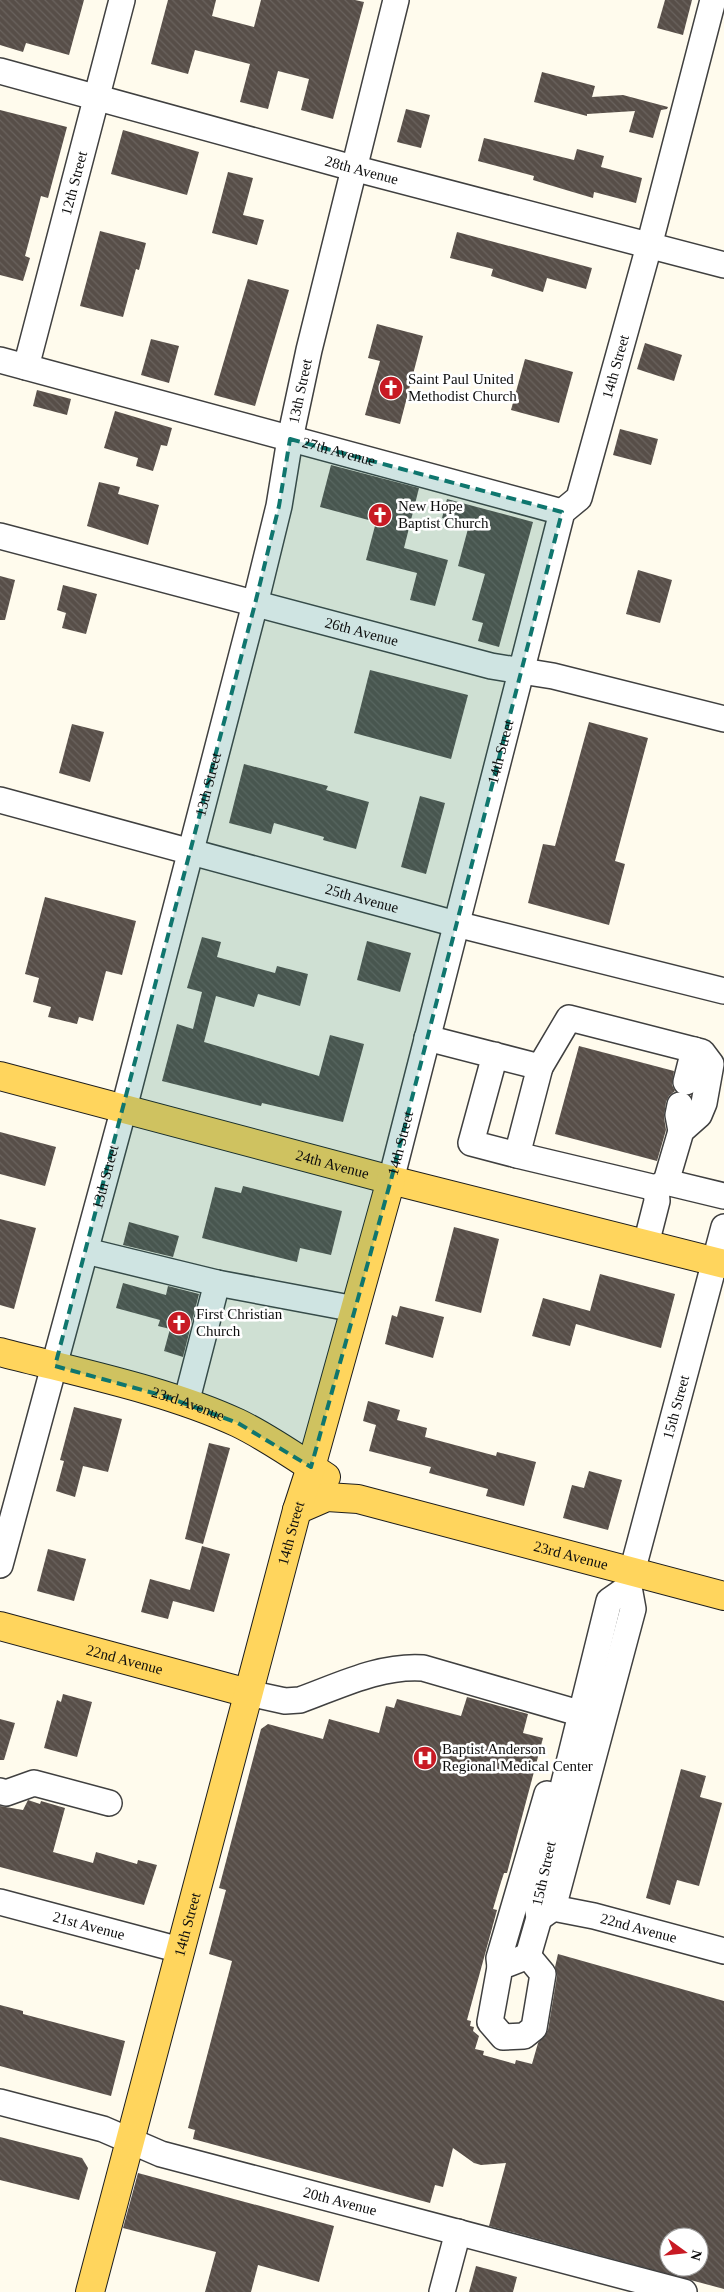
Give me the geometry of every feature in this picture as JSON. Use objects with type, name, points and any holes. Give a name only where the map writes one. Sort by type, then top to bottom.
[{"type":"main road","name":"24th Avenue","points":[[0,1076],[392,1180],[719,1262]]},
{"type":"main road","name":"14th Street","points":[[90,2292],[297,1510],[312,1467],[392,1180]]},
{"type":"main road","name":"23rd Avenue","points":[[0,1352],[186,1403],[238,1423],[276,1443],[358,1499]]},
{"type":"main road","name":"23rd Avenue","points":[[297,1510],[327,1497],[358,1499],[631,1579],[724,1596]]},
{"type":"main road","name":"22nd Avenue","points":[[0,1626],[248,1693]]},
{"type":"street","name":"12th Street","points":[[7,366],[97,98],[122,0]]},
{"type":"street","name":"13th Street","points":[[0,1565],[124,1108],[255,604],[279,506],[290,439],[309,350],[396,0]]},
{"type":"street","name":"14th Street","points":[[392,1180],[562,512],[579,498],[649,246],[714,0]]},
{"type":"street","name":"28th Avenue","points":[[0,72],[353,168],[724,265]]},
{"type":"street","name":"27th Avenue","points":[[7,366],[562,512]]},
{"type":"street","name":"26th Avenue","points":[[0,536],[491,666],[553,676],[724,719]]},
{"type":"street","name":"25th Avenue","points":[[0,800],[190,850],[456,924],[724,992]]},
{"type":"street","points":[[517,1155],[540,1067],[569,1018],[702,1052],[711,1064],[704,1103],[699,1115],[681,1131],[661,1185],[646,1244]]},
{"type":"street","points":[[428,1038],[540,1067]]},
{"type":"street","points":[[681,1131],[678,1115],[694,1050]]},
{"type":"street","points":[[495,1055],[471,1144],[661,1185],[724,1196]]},
{"type":"street","name":"15th Street","points":[[546,1913],[592,1716],[609,1601],[631,1579],[719,1262],[724,1227]]},
{"type":"street","points":[[86,1251],[216,1283],[356,1309]]},
{"type":"street","points":[[186,1403],[216,1283]]},
{"type":"street","points":[[248,1693],[285,1701],[300,1700],[388,1668],[423,1668],[592,1716]]},
{"type":"street","name":"15th Street","points":[[546,1913],[537,1904],[562,1792],[592,1716]]},
{"type":"street","points":[[0,1791],[6,1793],[34,1783],[109,1803]]},
{"type":"street","points":[[528,1956],[543,1974],[534,2028],[524,2036],[503,2036],[490,2022],[500,1967],[499,1958],[545,1794],[562,1792]]},
{"type":"street","name":"21st Avenue","points":[[0,1902],[180,1950]]},
{"type":"street","points":[[500,1967],[528,1956],[546,1913]]},
{"type":"street","name":"22nd Avenue","points":[[546,1913],[594,1916],[724,1952]]},
{"type":"street","name":"20th Avenue","points":[[0,2102],[103,2129],[161,2154],[684,2292]]},
{"type":"street","points":[[442,2292],[458,2232]]},
{"type":"highlighted area","points":[[290,439],[562,512],[391,1180],[311,1467],[238,1423],[164,1396],[55,1366],[255,604],[279,506]]},
{"type":"building","points":[[0,0],[84,0],[69,55],[26,43],[23,52],[0,45]]},
{"type":"building","points":[[168,0],[216,0],[212,16],[254,27],[261,0],[355,0],[364,2],[333,119],[301,110],[309,79],[278,71],[268,109],[240,102],[250,64],[195,50],[188,74],[151,64]]},
{"type":"building","points":[[665,0],[692,0],[683,35],[657,28]]},
{"type":"building","points":[[542,72],[595,86],[592,97],[623,95],[668,107],[661,110],[653,138],[629,132],[635,111],[587,114],[587,116],[534,102]]},
{"type":"building","points":[[406,109],[430,115],[421,148],[397,142]]},
{"type":"building","points":[[0,110],[67,127],[48,198],[41,196],[25,256],[30,258],[23,281],[0,275]]},
{"type":"building","points":[[123,130],[199,152],[187,195],[111,174]]},
{"type":"building","points":[[484,138],[574,160],[577,149],[604,156],[601,167],[642,178],[636,203],[594,192],[593,198],[533,180],[534,176],[478,161]]},
{"type":"building","points":[[228,172],[253,178],[243,215],[264,220],[257,245],[212,233]]},
{"type":"building","points":[[100,231],[146,243],[139,270],[136,269],[123,317],[80,306]]},
{"type":"building","points":[[457,232],[592,268],[586,289],[547,278],[543,292],[491,276],[493,269],[450,258]]},
{"type":"building","points":[[248,279],[289,290],[255,406],[214,395]]},
{"type":"building","name":"Saint Paul United Methodist Church","points":[[377,324],[423,336],[400,424],[365,415],[380,361],[368,358]]},
{"type":"building","points":[[151,339],[179,346],[169,383],[141,375]]},
{"type":"building","points":[[645,343],[682,355],[674,381],[637,369]]},
{"type":"building","points":[[525,359],[573,372],[559,423],[511,410]]},
{"type":"building","points":[[37,390],[71,399],[67,415],[33,406]]},
{"type":"building","points":[[115,411],[172,428],[167,446],[161,445],[153,471],[136,466],[138,458],[104,448]]},
{"type":"building","points":[[620,429],[658,439],[651,465],[613,455]]},
{"type":"building","name":"New Hope Baptist Church","points":[[331,465],[419,488],[404,548],[448,560],[435,606],[410,600],[417,573],[366,560],[376,522],[320,507]]},
{"type":"building","points":[[99,482],[120,487],[118,494],[159,505],[148,545],[87,526]]},
{"type":"building","points":[[447,499],[533,522],[499,647],[478,641],[483,623],[472,620],[485,574],[458,566],[469,525],[442,518]]},
{"type":"building","points":[[638,570],[672,580],[660,623],[626,614]]},
{"type":"building","points":[[0,576],[15,580],[5,620],[0,620]]},
{"type":"building","points":[[63,585],[97,594],[86,634],[62,628],[66,613],[57,610]]},
{"type":"building","points":[[370,670],[468,695],[451,759],[354,733]]},
{"type":"building","points":[[589,722],[648,738],[615,861],[625,864],[609,925],[528,903],[543,844],[555,846]]},
{"type":"building","points":[[72,724],[104,732],[90,782],[59,773]]},
{"type":"building","points":[[244,764],[328,786],[326,790],[369,802],[356,849],[323,840],[324,837],[274,823],[271,834],[229,823]]},
{"type":"building","points":[[420,796],[445,803],[426,874],[401,867]]},
{"type":"building","points":[[45,897],[136,921],[122,975],[106,971],[93,1021],[79,1017],[77,1024],[48,1017],[51,1007],[33,1002],[39,978],[25,974]]},
{"type":"building","points":[[202,937],[221,942],[217,957],[275,973],[277,966],[308,974],[300,1006],[258,994],[254,1007],[216,996],[204,1042],[319,1076],[330,1035],[364,1044],[343,1122],[262,1103],[261,1106],[162,1081],[177,1024],[193,1029],[202,992],[187,988]]},
{"type":"building","points":[[367,941],[411,953],[400,992],[357,980]]},
{"type":"building","points":[[579,1046],[674,1071],[672,1085],[675,1091],[666,1102],[664,1117],[666,1130],[657,1161],[555,1134]]},
{"type":"building","points":[[0,1132],[56,1147],[45,1186],[0,1174]]},
{"type":"building","points":[[243,1186],[342,1211],[331,1255],[300,1248],[297,1262],[202,1238],[215,1187],[241,1193]]},
{"type":"building","points":[[0,1219],[36,1228],[14,1309],[0,1305]]},
{"type":"building","points":[[129,1222],[179,1236],[173,1257],[123,1245]]},
{"type":"building","points":[[454,1227],[499,1239],[481,1313],[435,1301]]},
{"type":"building","points":[[600,1274],[675,1294],[661,1348],[576,1324],[570,1346],[532,1336],[543,1298],[590,1311]]},
{"type":"building","name":"First Christian Church","points":[[123,1283],[166,1295],[168,1286],[199,1294],[183,1357],[164,1351],[170,1329],[158,1326],[160,1320],[116,1308]]},
{"type":"building","points":[[400,1306],[444,1317],[433,1358],[385,1344],[392,1315],[397,1317]]},
{"type":"building","points":[[368,1401],[400,1410],[397,1420],[427,1428],[425,1437],[496,1456],[497,1452],[536,1462],[524,1506],[486,1496],[488,1489],[429,1473],[431,1467],[369,1451],[376,1425],[363,1421]]},
{"type":"building","points":[[74,1407],[122,1419],[108,1472],[83,1466],[75,1497],[56,1491],[64,1461],[60,1460]]},
{"type":"building","points":[[209,1443],[230,1448],[203,1544],[185,1539]]},
{"type":"building","points":[[589,1471],[622,1480],[608,1530],[563,1518],[572,1485],[584,1488]]},
{"type":"building","points":[[202,1546],[230,1554],[214,1612],[173,1601],[168,1619],[141,1612],[150,1579],[190,1590]]},
{"type":"building","points":[[48,1549],[86,1559],[74,1601],[37,1591]]},
{"type":"building","points":[[63,1694],[92,1702],[77,1757],[44,1748],[57,1700],[61,1702]]},
{"type":"building","points":[[467,1697],[528,1714],[523,1733],[543,1738],[507,1873],[504,1873],[493,1909],[497,1910],[467,2020],[471,2021],[470,2026],[474,2027],[473,2031],[479,2036],[475,2049],[484,2051],[483,2055],[515,2064],[516,2060],[532,2064],[538,2043],[548,2030],[557,1976],[555,1967],[558,1954],[724,2001],[724,2289],[679,2277],[709,2277],[709,2227],[659,2227],[659,2272],[489,2226],[506,2163],[481,2165],[474,2163],[453,2148],[443,2187],[435,2185],[430,2203],[193,2139],[195,2130],[188,2128],[232,1961],[209,1954],[226,1890],[219,1888],[261,1729],[268,1724],[323,1739],[329,1719],[379,1733],[386,1706],[394,1708],[397,1699],[461,1716]]},
{"type":"building","points":[[0,1719],[15,1723],[4,1760],[0,1760]]},
{"type":"building","points":[[681,1769],[706,1776],[700,1797],[722,1803],[699,1886],[677,1880],[670,1905],[646,1898]]},
{"type":"building","points":[[28,1800],[40,1804],[41,1801],[65,1808],[53,1852],[93,1863],[96,1852],[137,1864],[138,1860],[157,1865],[144,1905],[0,1867],[0,1806],[23,1810]]},
{"type":"building","points":[[0,2005],[23,2011],[23,2014],[125,2041],[111,2096],[0,2066]]},
{"type":"building","points":[[0,2137],[82,2158],[88,2168],[79,2200],[0,2180]]},
{"type":"building","points":[[138,2173],[334,2226],[319,2282],[258,2265],[251,2292],[205,2292],[216,2252],[123,2228]]},
{"type":"building","points":[[476,2266],[517,2277],[513,2292],[469,2292]]},
{"type":"place","name":"Saint Paul United Methodist Church","points":[[391,388]]},
{"type":"place","name":"New Hope Baptist Church","points":[[380,515]]},
{"type":"place","name":"First Christian Church","points":[[179,1323]]},
{"type":"place","name":"Baptist Anderson Regional Medical Center","points":[[425,1758]]}]
